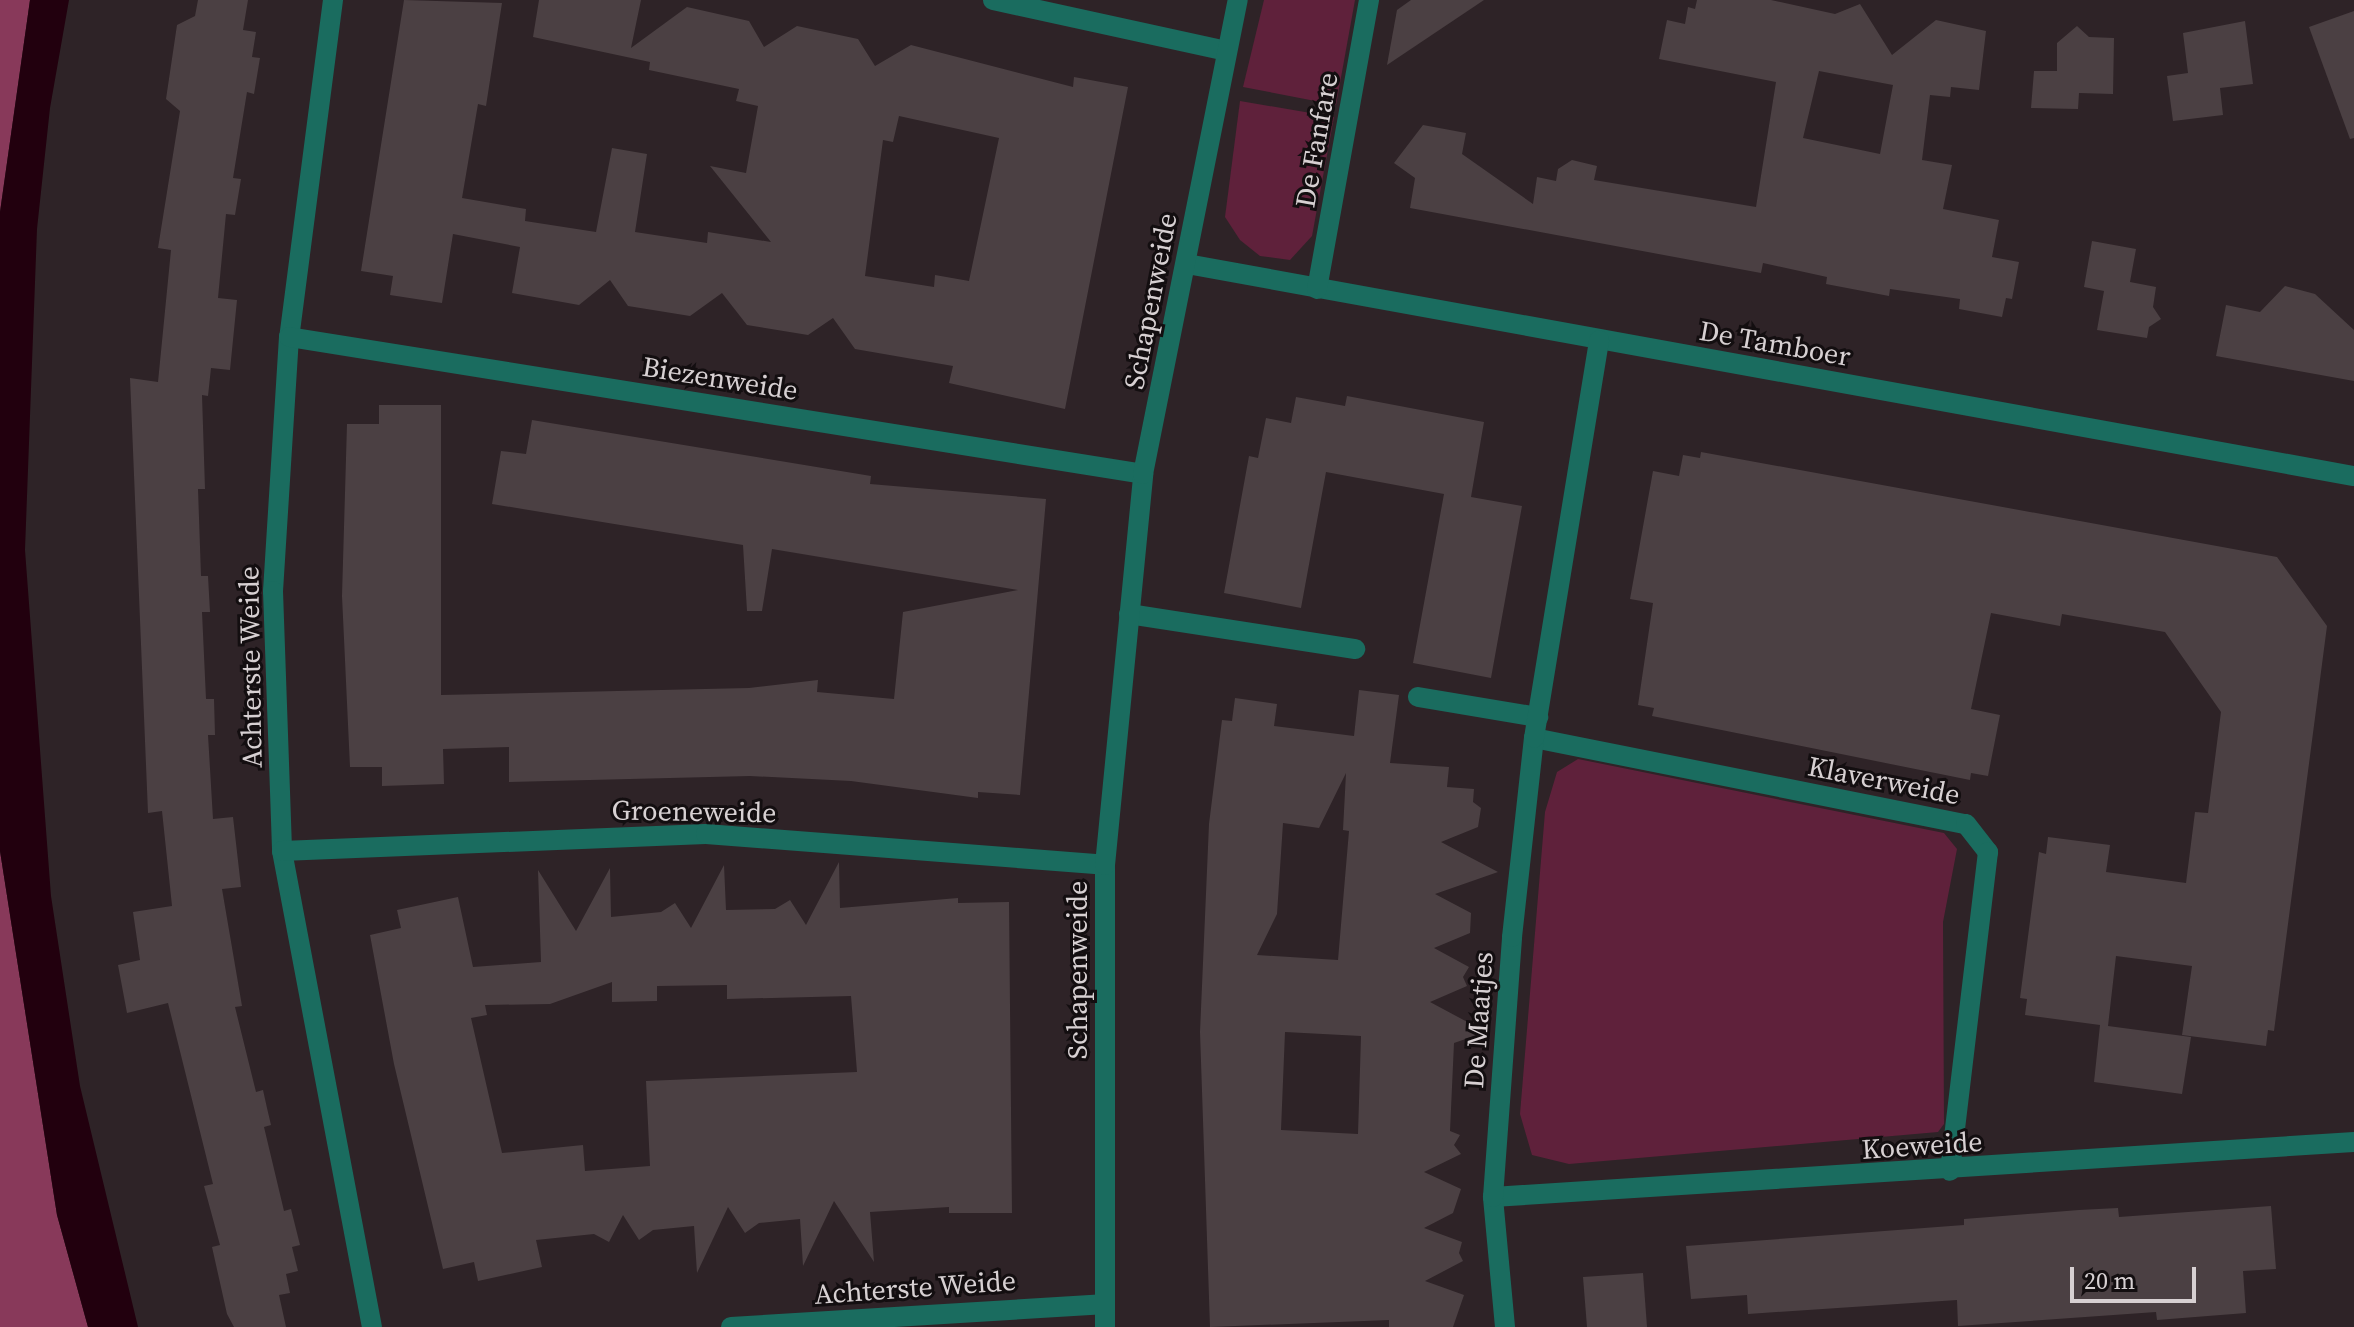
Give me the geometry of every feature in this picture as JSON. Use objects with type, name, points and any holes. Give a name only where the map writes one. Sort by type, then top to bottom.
[{"type":"street","name":"Achterste Weide","points":[[333,0],[289,337],[273,591],[282,851],[372,1327]]},
{"type":"street","points":[[993,0],[1226,51]]},
{"type":"street","name":"Schapenweide","points":[[1105,1327],[1102,1304],[1105,865],[1143,474],[1238,0]]},
{"type":"street","name":"De Fanfare","points":[[1317,289],[1369,0]]},
{"type":"street","name":"De Tamboer","points":[[1187,264],[2354,476]]},
{"type":"street","name":"Biezenweide","points":[[289,337],[1143,474]]},
{"type":"street","name":"De Maatjes","points":[[1505,1327],[1493,1197],[1512,937],[1534,738],[1599,340]]},
{"type":"street","points":[[1129,614],[1355,649]]},
{"type":"street","points":[[1418,697],[1538,717]]},
{"type":"street","name":"Klaverweide","points":[[1534,738],[1966,824],[1988,852],[1950,1171]]},
{"type":"street","name":"Groeneweide","points":[[282,851],[706,834],[1105,865]]},
{"type":"street","name":"Koeweide","points":[[1493,1197],[1950,1171],[2354,1142]]},
{"type":"street","name":"Achterste Weide","points":[[731,1327],[1102,1304]]},
{"type":"shaded area","points":[[0,0],[30,0],[0,212]]},
{"type":"shaded area","points":[[30,0],[69,0],[50,108],[37,229],[25,550],[51,896],[80,1086],[138,1327],[88,1327],[57,1215],[0,851],[0,212]]},
{"type":"shaded area","points":[[1264,0],[1355,0],[1336,105],[1243,87]]},
{"type":"shaded area","points":[[1240,101],[1334,117],[1312,236],[1290,260],[1260,256],[1240,240],[1225,217]]},
{"type":"shaded area","points":[[1578,759],[1944,833],[1957,849],[1943,922],[1944,1124],[1938,1132],[1569,1164],[1532,1155],[1520,1114],[1545,812],[1557,772]]},
{"type":"shaded area","points":[[0,851],[57,1215],[88,1327],[0,1327]]},
{"type":"building","points":[[198,0],[248,0],[243,30],[256,32],[252,57],[260,58],[254,94],[247,92],[233,178],[241,179],[235,215],[226,214],[218,298],[237,300],[230,370],[211,368],[208,396],[202,395],[205,489],[198,489],[201,576],[208,576],[210,612],[202,612],[206,699],[214,699],[215,735],[208,735],[213,819],[233,817],[241,887],[222,889],[242,1006],[235,1007],[256,1092],[263,1090],[271,1125],[264,1127],[284,1211],[291,1209],[300,1245],[292,1247],[298,1271],[286,1274],[290,1293],[279,1295],[286,1327],[234,1327],[227,1314],[212,1247],[220,1245],[204,1186],[213,1184],[168,1003],[127,1013],[118,965],[140,960],[133,912],[172,906],[162,811],[148,813],[130,378],[158,382],[171,250],[158,248],[180,111],[166,99],[177,25],[195,16]]},
{"type":"building","points":[[404,0],[502,3],[486,106],[478,104],[462,198],[526,209],[525,221],[596,232],[612,148],[647,154],[635,232],[707,243],[708,232],[771,242],[710,166],[746,173],[758,106],[736,101],[739,89],[649,70],[650,62],[533,37],[539,0],[641,0],[631,48],[687,7],[749,21],[764,47],[797,26],[858,39],[875,66],[911,45],[1073,87],[1074,77],[1128,87],[1065,409],[949,383],[953,366],[855,349],[833,318],[808,335],[747,325],[722,293],[690,316],[628,306],[610,280],[579,305],[512,293],[520,247],[453,234],[442,303],[390,295],[393,276],[361,271]],"holes":[[[899,116],[999,138],[969,281],[935,275],[934,287],[865,276],[883,140],[893,142]]]},
{"type":"building","points":[[1411,0],[1484,0],[1387,65],[1397,10]]},
{"type":"building","points":[[1697,0],[1771,0],[1835,14],[1860,4],[1892,55],[1936,20],[1986,31],[1979,90],[1951,87],[1950,97],[1930,95],[1922,160],[1952,165],[1943,209],[1999,220],[1992,257],[2019,262],[2012,299],[2006,298],[2002,317],[1959,309],[1960,299],[1890,289],[1889,296],[1826,284],[1827,277],[1763,263],[1761,273],[1410,208],[1415,178],[1394,163],[1423,125],[1466,133],[1462,154],[1533,204],[1537,177],[1556,181],[1558,169],[1572,160],[1597,166],[1594,180],[1756,207],[1776,82],[1659,59],[1667,20],[1685,24],[1688,7],[1695,9]],"holes":[[[1819,71],[1893,85],[1880,154],[1803,138]]]},
{"type":"building","points":[[2354,11],[2354,138],[2350,139],[2309,27]]},
{"type":"building","points":[[2245,21],[2253,84],[2220,88],[2223,115],[2173,121],[2167,76],[2188,73],[2183,33]]},
{"type":"building","points":[[2077,26],[2089,37],[2114,38],[2113,94],[2079,93],[2078,109],[2031,108],[2034,71],[2057,71],[2057,43]]},
{"type":"building","points":[[2092,241],[2136,249],[2130,282],[2156,287],[2153,307],[2161,319],[2149,327],[2147,338],[2097,330],[2104,291],[2084,287]]},
{"type":"building","points":[[2285,286],[2315,294],[2354,330],[2354,381],[2216,356],[2226,305],[2260,312]]},
{"type":"building","points":[[1347,396],[1484,422],[1471,497],[1522,506],[1491,678],[1413,663],[1444,494],[1326,472],[1301,608],[1224,593],[1249,456],[1258,458],[1266,418],[1291,423],[1296,397],[1345,406]]},
{"type":"building","points":[[379,405],[441,405],[441,695],[749,688],[818,680],[817,692],[894,699],[903,612],[1018,590],[772,549],[762,611],[747,611],[743,545],[492,504],[501,451],[526,454],[532,420],[871,476],[870,484],[1046,499],[1020,795],[978,792],[978,798],[851,781],[750,776],[509,782],[509,747],[443,749],[444,784],[382,786],[382,767],[350,767],[342,596],[347,424],[379,424]]},
{"type":"building","points":[[1701,452],[2277,557],[2327,626],[2274,1031],[2268,1030],[2266,1046],[2182,1035],[2192,966],[2116,956],[2108,1026],[2191,1037],[2182,1094],[2094,1082],[2100,1025],[2025,1015],[2027,999],[2020,998],[2039,852],[2046,854],[2048,837],[2110,845],[2106,872],[2186,883],[2195,812],[2208,813],[2221,712],[2165,632],[2062,614],[2060,626],[1991,613],[1971,709],[2000,715],[1988,776],[1971,773],[1970,780],[1652,716],[1654,708],[1638,705],[1653,603],[1630,599],[1653,471],[1679,476],[1683,455],[1700,458]]},
{"type":"building","points":[[1359,690],[1399,695],[1390,763],[1449,767],[1447,787],[1474,789],[1473,802],[1481,808],[1478,827],[1441,842],[1498,872],[1435,894],[1471,913],[1470,933],[1434,948],[1469,967],[1463,977],[1467,986],[1430,1002],[1486,1032],[1454,1043],[1450,1131],[1460,1135],[1454,1145],[1461,1154],[1424,1172],[1461,1189],[1453,1213],[1424,1228],[1462,1242],[1459,1253],[1463,1261],[1425,1281],[1464,1295],[1453,1327],[1389,1327],[1389,1320],[1210,1327],[1200,1032],[1209,824],[1222,720],[1232,721],[1235,698],[1277,704],[1274,726],[1354,736]],"holes":[[[1346,773],[1343,830],[1349,831],[1338,960],[1257,955],[1277,914],[1283,823],[1319,828]],[[1285,1032],[1361,1036],[1358,1134],[1281,1130]]]},
{"type":"building","points":[[839,862],[840,908],[958,898],[958,903],[1009,902],[1012,1213],[949,1213],[949,1207],[870,1212],[874,1262],[834,1201],[803,1266],[800,1219],[759,1223],[745,1233],[728,1207],[697,1273],[694,1226],[653,1230],[639,1240],[623,1215],[609,1242],[594,1234],[536,1240],[542,1267],[478,1281],[474,1262],[443,1269],[394,1064],[370,935],[401,928],[397,910],[458,897],[473,967],[541,962],[538,870],[576,931],[610,868],[611,917],[661,912],[675,903],[691,928],[724,865],[726,910],[775,909],[790,900],[806,925]],"holes":[[[612,982],[612,1002],[657,1001],[657,986],[727,985],[727,999],[851,996],[857,1072],[646,1081],[650,1166],[585,1171],[583,1145],[502,1153],[471,1018],[487,1015],[485,1005],[550,1004]]]},
{"type":"building","points":[[2271,1206],[2276,1269],[2243,1271],[2246,1313],[2157,1320],[2156,1312],[1958,1326],[1957,1300],[1748,1314],[1747,1295],[1691,1299],[1686,1246],[1964,1225],[1964,1219],[2079,1210],[2118,1208],[2119,1217]]},
{"type":"building","points":[[1643,1273],[1647,1327],[1587,1327],[1583,1277]]}]
